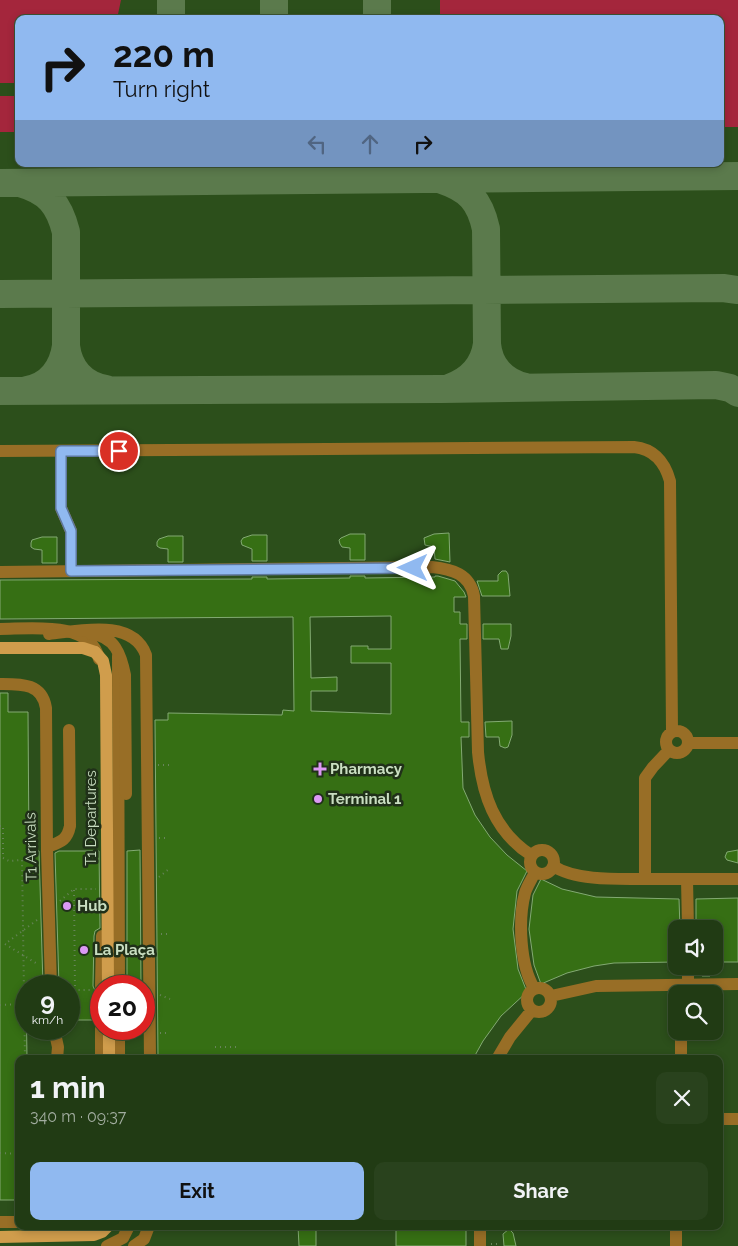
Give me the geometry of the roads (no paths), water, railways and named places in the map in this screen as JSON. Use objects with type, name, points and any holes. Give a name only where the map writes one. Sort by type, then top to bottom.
[{"type":"main road","name":"T1 Departures","points":[[0,648],[83,648],[95,652],[103,662],[106,675],[108,975]]},
{"type":"main road","points":[[109,1040],[109,1055]]},
{"type":"main road","points":[[0,1237],[94,1235],[104,1230]]},
{"type":"lane","points":[[0,452],[624,447],[645,449],[662,461],[670,481],[672,732],[666,740],[669,750],[674,753],[682,752],[686,749],[688,743],[684,733],[680,731],[672,732]]},
{"type":"lane","points":[[61,451],[61,508],[71,531],[71,571]]},
{"type":"lane","points":[[0,572],[432,567],[458,572],[470,583],[474,596],[480,778],[485,796],[494,815],[506,833],[531,855]]},
{"type":"lane","points":[[0,629],[95,632],[115,630],[128,635],[141,644],[146,655],[150,1055]]},
{"type":"lane","points":[[0,635],[105,630],[114,637],[118,645],[119,975]]},
{"type":"lane","points":[[53,631],[74,633],[87,639],[96,648],[100,660],[101,975]]},
{"type":"lane","points":[[95,632],[114,645],[123,663],[125,675],[126,794]]},
{"type":"lane","name":"T1 Arrivals","points":[[0,684],[24,686],[38,691],[42,695],[46,708],[51,975]]},
{"type":"lane","points":[[47,847],[61,842],[68,834],[70,826],[69,730]]},
{"type":"lane","points":[[688,743],[738,743]]},
{"type":"lane","points":[[645,879],[646,778],[652,767],[669,750]]},
{"type":"lane","points":[[538,850],[546,850],[553,857],[553,866],[548,872],[542,874],[535,872],[530,866],[531,855],[538,850]]},
{"type":"lane","points":[[553,866],[601,879],[738,879]]},
{"type":"lane","points":[[534,988],[526,969],[522,931],[525,893],[535,872]]},
{"type":"lane","points":[[687,879],[688,920]]},
{"type":"lane","points":[[720,985],[738,984]]},
{"type":"lane","points":[[551,996],[596,986],[668,987]]},
{"type":"lane","points":[[541,987],[547,990],[551,996],[552,1003],[547,1010],[540,1012],[532,1010],[527,1002],[528,996],[534,988],[541,987]]},
{"type":"lane","points":[[499,1055],[510,1037],[532,1010]]},
{"type":"lane","points":[[56,1040],[57,1055]]},
{"type":"lane","points":[[101,1040],[102,1055]]},
{"type":"lane","points":[[119,1040],[119,1055]]},
{"type":"lane","points":[[681,1040],[681,1055]]},
{"type":"lane","points":[[723,1119],[738,1119]]},
{"type":"lane","points":[[0,1222],[15,1221]]},
{"type":"lane","points":[[107,1246],[115,1237],[118,1230]]},
{"type":"lane","points":[[107,1246],[123,1238],[127,1230]]},
{"type":"lane","points":[[134,1246],[144,1239],[147,1230]]},
{"type":"lane","points":[[480,1230],[480,1246]]},
{"type":"lane","points":[[676,1230],[676,1246]]},
{"type":"place","name":"Pharmacy","points":[[320,769]]},
{"type":"place","name":"Terminal 1","points":[[318,799]]},
{"type":"place","name":"Hub","points":[[67,906]]},
{"type":"place","name":"La Plaça","points":[[84,950]]}]
